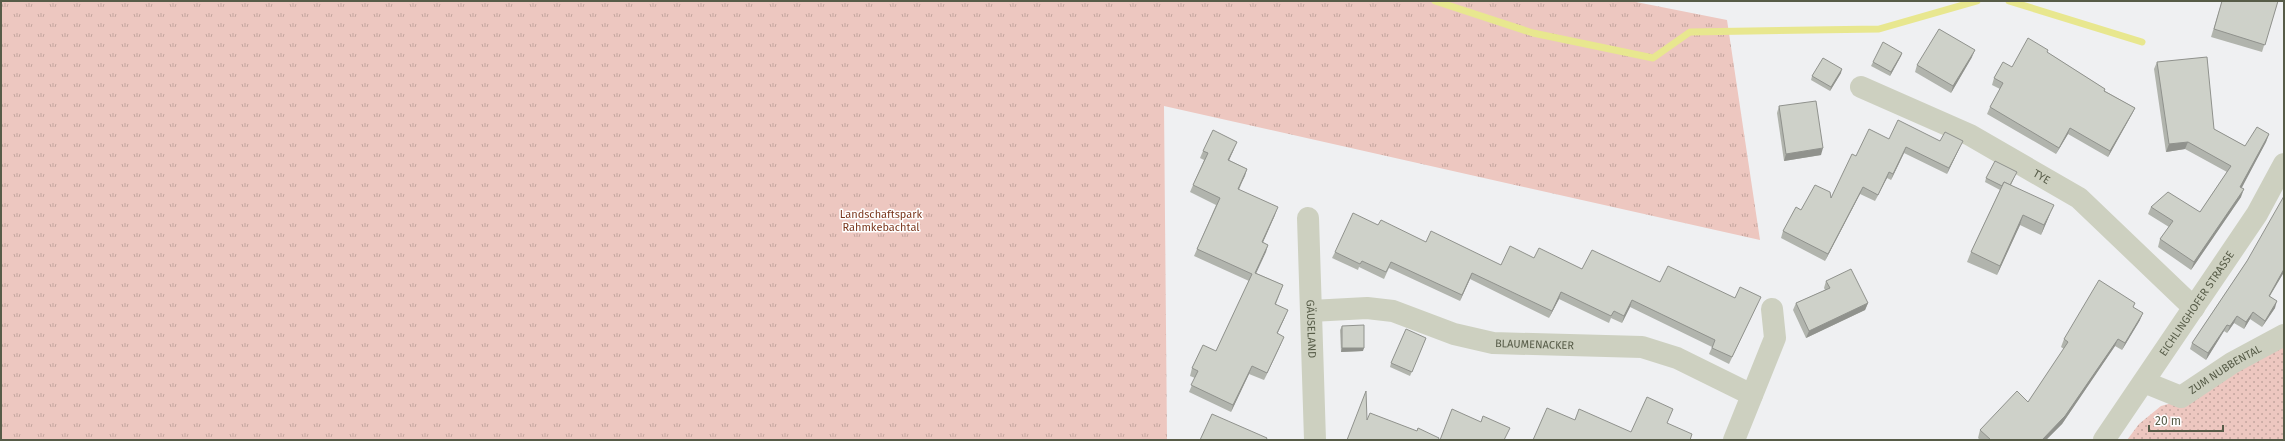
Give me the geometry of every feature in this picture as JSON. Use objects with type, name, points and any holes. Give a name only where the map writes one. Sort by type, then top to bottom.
[{"type":"street","name":"TYE","points":[[1861,87],[1970,135],[2079,198],[2194,308]]},
{"type":"street","name":"EICHLINGHOFER STRASSE","points":[[2104,440],[2257,214],[2284,164]]},
{"type":"street","name":"GÄUSELAND","points":[[1308,218],[1315,440]]},
{"type":"street","name":"BLAUMENACKER","points":[[1311,311],[1367,308],[1393,312],[1473,340],[1493,343],[1642,347],[1677,358],[1752,395]]},
{"type":"street","points":[[1734,440],[1775,338],[1772,309]]},
{"type":"street","name":"ZUM NUBBENTAL","points":[[2144,382],[2181,397],[2232,363],[2284,335]]},
{"type":"green space","name":"Landschaftspark Rahmkebachtal","points":[[1,1],[1631,1],[1727,20],[1760,240],[1164,106],[1167,440],[1,440]]},
{"type":"green space","points":[[2284,341],[2284,440],[2127,440],[2139,424],[2161,406],[2183,400]]},
{"type":"building","points":[[2222,1],[2278,1],[2265,45],[2214,29]]},
{"type":"building","points":[[1939,29],[1975,50],[1953,86],[1917,65]]},
{"type":"building","points":[[2028,38],[2105,89],[2104,91],[2135,108],[2110,151],[2070,128],[2059,148],[1990,107],[2003,83],[1994,78],[2003,62],[2012,67]]},
{"type":"building","points":[[1883,42],[1902,53],[1891,72],[1873,62]]},
{"type":"building","points":[[2207,57],[2214,129],[2245,146],[2257,127],[2269,134],[2240,187],[2244,189],[2194,262],[2160,239],[2173,221],[2151,207],[2168,192],[2200,212],[2231,166],[2188,142],[2169,144],[2157,62]]},
{"type":"building","points":[[1823,58],[1842,69],[1831,87],[1812,76]]},
{"type":"building","points":[[1816,101],[1823,148],[1786,154],[1779,106]]},
{"type":"building","points":[[1898,120],[1940,141],[1945,132],[1963,141],[1949,168],[1906,147],[1893,174],[1889,172],[1878,195],[1863,187],[1828,254],[1783,231],[1796,207],[1801,210],[1815,185],[1830,192],[1831,198],[1852,154],[1856,156],[1869,129],[1889,139]]},
{"type":"building","points":[[1213,130],[1237,142],[1228,160],[1247,169],[1238,189],[1278,207],[1262,242],[1268,245],[1255,273],[1283,285],[1275,304],[1288,310],[1277,333],[1284,337],[1267,373],[1252,366],[1233,405],[1191,385],[1198,371],[1192,368],[1203,345],[1216,351],[1252,274],[1197,249],[1220,198],[1193,185],[1208,153],[1203,151]]},
{"type":"building","points":[[1995,161],[2017,172],[2010,185],[2004,182],[2002,186],[1986,178]]},
{"type":"building","points":[[2004,182],[2054,205],[2044,225],[2023,215],[2000,266],[1971,252]]},
{"type":"building","points":[[2284,196],[2284,269],[2269,296],[2277,301],[2265,321],[2253,312],[2246,322],[2237,316],[2230,326],[2227,325],[2208,353],[2192,343],[2247,261]]},
{"type":"building","points":[[1353,213],[1378,225],[1381,220],[1426,242],[1431,231],[1501,265],[1510,246],[1534,258],[1539,248],[1582,269],[1592,250],[1660,282],[1668,266],[1735,298],[1740,287],[1761,297],[1732,357],[1712,348],[1715,340],[1632,300],[1624,316],[1614,311],[1611,316],[1561,292],[1552,311],[1472,273],[1462,295],[1391,262],[1386,272],[1362,261],[1360,264],[1335,252]]},
{"type":"building","points":[[1851,269],[1868,303],[1809,331],[1796,303],[1830,288],[1826,281]]},
{"type":"building","points":[[2099,280],[2135,303],[2133,307],[2143,313],[2125,343],[2118,339],[2065,416],[2042,440],[1991,440],[1980,430],[2017,391],[2028,402],[2068,342],[2064,339]]},
{"type":"building","points":[[1364,325],[1364,348],[1342,348],[1342,326]]},
{"type":"building","points":[[1406,329],[1426,338],[1412,372],[1391,363]]},
{"type":"building","points":[[1366,391],[1367,420],[1370,413],[1417,431],[1418,428],[1439,438],[1438,440],[1347,440]]},
{"type":"building","points":[[1647,397],[1673,409],[1667,423],[1692,434],[1690,440],[1533,440],[1547,408],[1575,420],[1579,409],[1631,432]]},
{"type":"building","points":[[1452,409],[1481,422],[1483,416],[1510,428],[1504,440],[1440,440]]},
{"type":"building","points":[[1212,414],[1267,438],[1266,440],[1200,440]]},
{"type":"waterway","points":[[1435,1],[1533,33],[1653,58],[1690,32],[1879,29],[1977,1]]},
{"type":"waterway","points":[[2009,1],[2142,42]]}]
